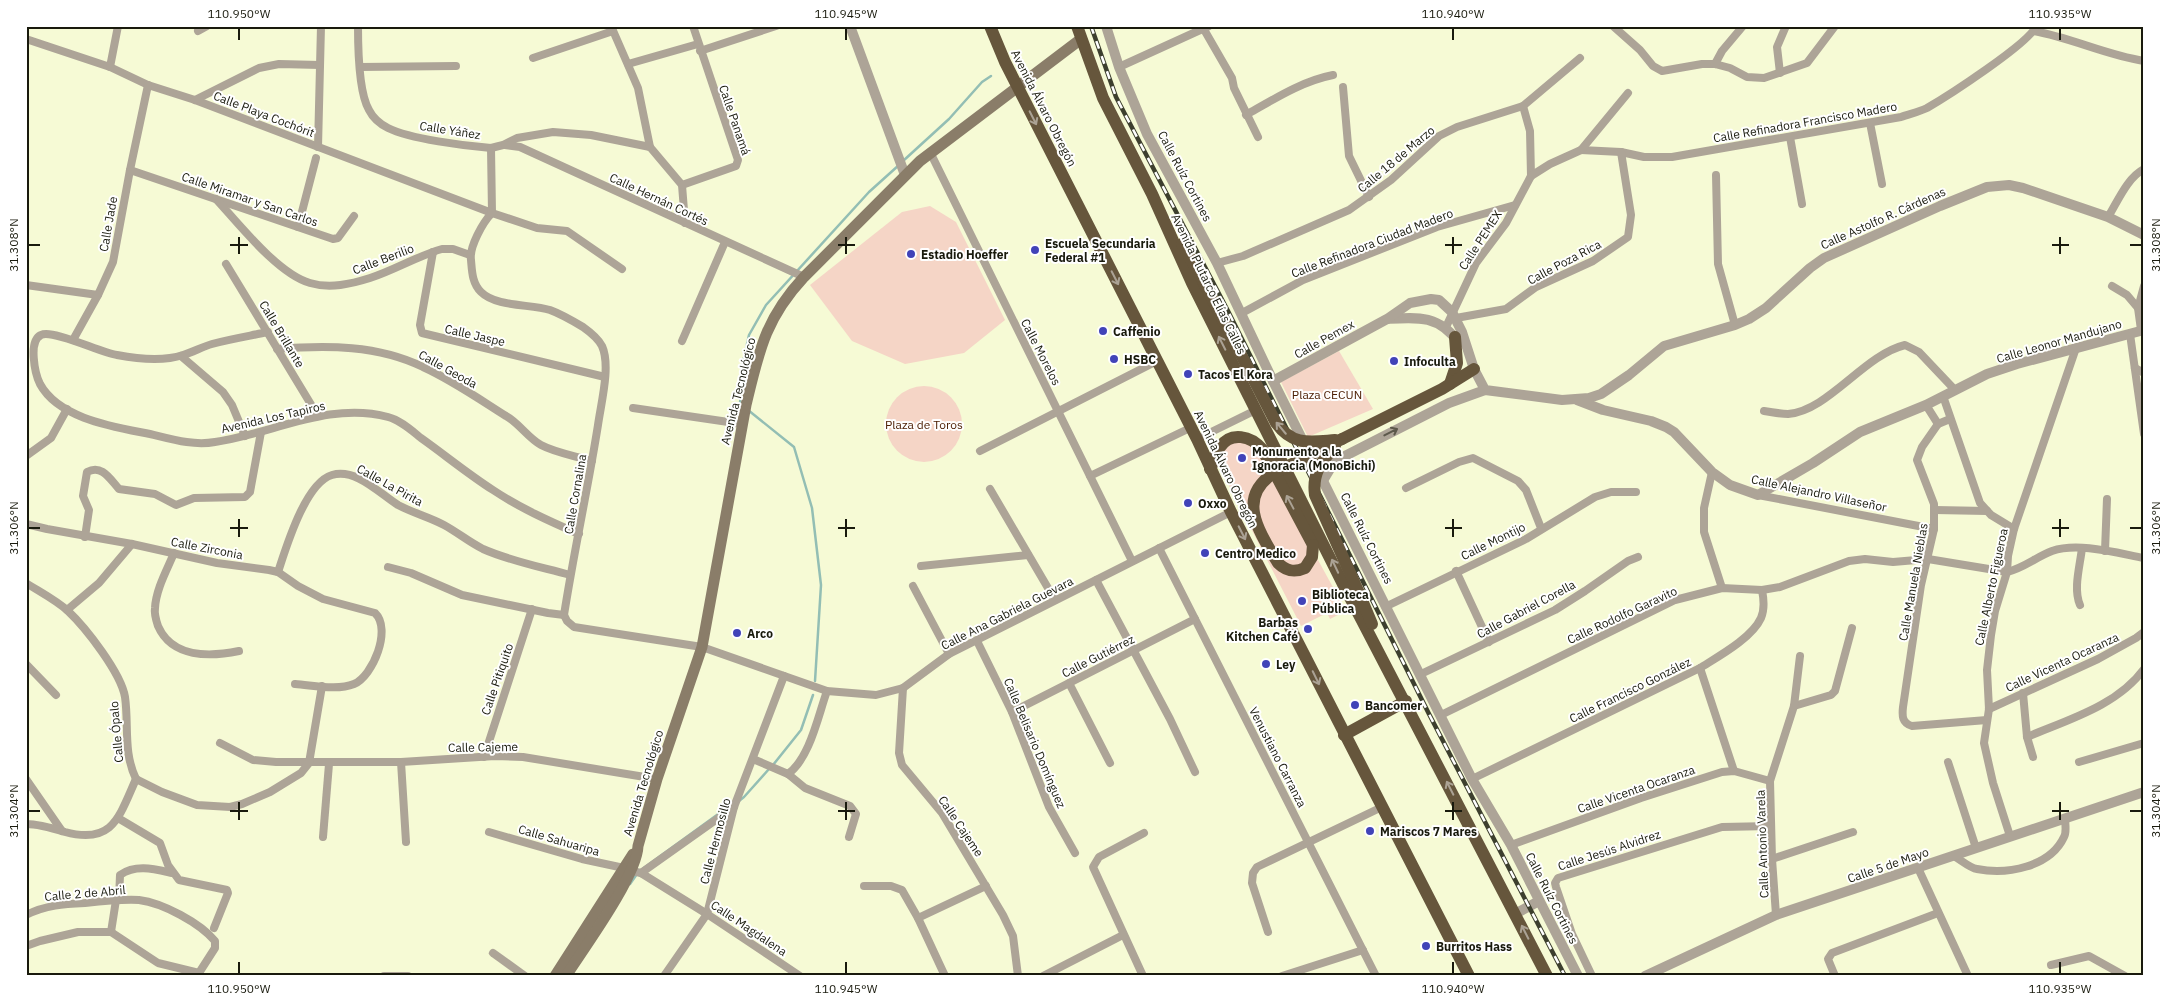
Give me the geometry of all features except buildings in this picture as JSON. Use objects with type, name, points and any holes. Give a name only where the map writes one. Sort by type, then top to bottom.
[{"type":"highway","name":"Avenida Álvaro Obregón","points":[[990,26],[1017,86],[1194,434],[1231,512],[1469,976]]},
{"type":"highway","name":"Avenida Plutarco Elías Calles","points":[[1077,26],[1103,98],[1152,194],[1192,283],[1388,671],[1406,702],[1547,976]]},
{"type":"highway","points":[[1152,194],[1202,279],[1276,423],[1290,437],[1307,442],[1342,439]]},
{"type":"highway","points":[[1446,386],[1457,362],[1455,337]]},
{"type":"highway","points":[[1210,469],[1218,451],[1227,440],[1235,436],[1243,436],[1256,442],[1262,449],[1313,545],[1312,557],[1305,568],[1291,571],[1284,569],[1278,563],[1256,521],[1253,501],[1256,489],[1264,479],[1274,473],[1342,439],[1446,386],[1474,370]]},
{"type":"highway","points":[[1342,439],[1321,462],[1314,486],[1318,504],[1380,642],[1388,671]]},
{"type":"highway","points":[[1344,735],[1406,702]]},
{"type":"main road","name":"Avenida Tecnológico","points":[[555,976],[576,952],[628,874],[638,846],[657,779],[702,647],[742,424],[755,367],[767,330],[779,306],[804,277],[930,152],[1081,39]]},
{"type":"main road","name":"Avenida Tecnológico","points":[[566,976],[576,952]]},
{"type":"street","points":[[110,67],[118,26]]},
{"type":"street","points":[[198,31],[207,26]]},
{"type":"street","points":[[318,147],[321,26]]},
{"type":"street","name":"Calle Yáñez","points":[[358,26],[360,67],[368,109],[377,121],[389,129],[409,135],[491,148],[503,145],[517,138],[553,132],[591,135],[650,147]]},
{"type":"street","name":"Calle Panamá","points":[[682,185],[738,163],[693,26]]},
{"type":"street","points":[[628,64],[699,48],[776,26]]},
{"type":"street","points":[[850,26],[905,175]]},
{"type":"street","name":"Calle Ruíz Cortines","points":[[1106,26],[1119,67],[1148,134],[1217,263],[1273,381],[1324,479],[1472,778],[1511,845],[1578,976]]},
{"type":"street","points":[[1613,26],[1640,50],[1654,66],[1662,71],[1702,64],[1715,64],[1752,79],[1764,78],[1780,73],[1811,60],[1835,26]]},
{"type":"street","points":[[1715,64],[1722,51],[1743,26]]},
{"type":"street","points":[[1780,73],[1777,47],[1786,26]]},
{"type":"street","points":[[1119,67],[1205,27],[1232,78],[1234,88],[1246,115],[1258,136]]},
{"type":"street","points":[[533,58],[612,29],[638,88],[650,147],[682,185],[685,223]]},
{"type":"street","points":[[2035,29],[2071,39],[2122,58],[2144,61]]},
{"type":"street","name":"Calle Refinadora Francisco Madero","points":[[1580,150],[1621,152],[1644,157],[1672,157],[1901,117],[1925,109],[2014,48],[2035,29]]},
{"type":"street","name":"Calle Playa Cochórit","points":[[26,39],[110,67],[148,84],[195,100],[492,213],[537,228],[567,231],[622,269]]},
{"type":"street","name":"Calle 18 de Marzo","points":[[1217,263],[1243,256],[1349,210],[1391,180],[1432,142],[1448,131],[1523,106],[1580,58]]},
{"type":"street","points":[[195,100],[258,68],[279,64],[320,65]]},
{"type":"street","points":[[360,67],[456,66]]},
{"type":"street","points":[[1246,115],[1292,89],[1333,75]]},
{"type":"street","name":"Calle Jade","points":[[73,340],[98,295],[113,262],[148,84]]},
{"type":"street","points":[[1343,87],[1349,156],[1369,197]]},
{"type":"street","name":"Calle PEMEX","points":[[1446,327],[1454,315],[1476,262],[1506,223],[1531,176],[1550,164],[1580,150],[1628,93]]},
{"type":"street","points":[[1523,106],[1530,131],[1531,176]]},
{"type":"street","points":[[1870,123],[1882,184]]},
{"type":"street","points":[[1790,137],[1802,204]]},
{"type":"street","name":"Calle Hernán Cortés","points":[[503,145],[520,147],[804,277]]},
{"type":"street","points":[[470,255],[484,222],[492,213],[491,148]]},
{"type":"street","name":"Calle Morelos","points":[[930,152],[1132,561]]},
{"type":"street","name":"Calle Poza Rica","points":[[1454,315],[1506,309],[1536,287],[1593,261],[1628,237],[1630,215],[1621,152]]},
{"type":"street","points":[[298,227],[316,158]]},
{"type":"street","points":[[2108,217],[2134,175],[2144,169]]},
{"type":"street","name":"Calle Miramar y San Carlos","points":[[130,170],[336,239],[354,216]]},
{"type":"street","points":[[1716,175],[1718,264],[1736,326]]},
{"type":"street","name":"Calle Astolfo R. Cárdenas","points":[[1324,479],[1333,464],[1341,458],[1449,402],[1485,390],[1562,400],[1589,398],[1610,389],[1664,346],[1736,326],[1766,308],[1810,268],[1824,258],[1940,206],[1987,188],[2009,185],[2023,188],[2108,217],[2144,235]]},
{"type":"street","name":"Calle Berilio","points":[[216,199],[274,260],[292,275],[310,283],[330,286],[348,284],[372,277],[433,252],[452,249],[470,255]]},
{"type":"street","name":"Calle Refinadora Ciudad Madero","points":[[1242,313],[1303,280],[1437,227],[1515,205]]},
{"type":"street","points":[[682,341],[725,242]]},
{"type":"street","name":"Calle Jaspe","points":[[433,252],[420,325],[422,333],[605,377]]},
{"type":"street","name":"Calle Cornalina","points":[[470,255],[475,284],[488,297],[548,310],[575,322],[596,338],[602,347],[605,377],[592,462],[564,615]]},
{"type":"street","name":"Calle Brillante","points":[[226,264],[318,416]]},
{"type":"street","points":[[26,285],[98,295]]},
{"type":"street","points":[[2112,286],[2127,295],[2138,308]]},
{"type":"street","points":[[2142,330],[2138,308],[2144,286]]},
{"type":"street","points":[[1416,317],[1420,300],[1440,300],[1454,315],[1462,332],[1474,370],[1485,390]]},
{"type":"street","name":"Calle Pemex","points":[[1273,381],[1386,319],[1410,303],[1420,300]]},
{"type":"street","points":[[1386,319],[1416,317],[1436,322],[1446,327],[1469,355]]},
{"type":"street","name":"Calle Leonor Mandujano","points":[[1758,495],[1813,463],[1860,432],[1926,405],[1988,374],[2009,366],[2142,330]]},
{"type":"street","points":[[73,340],[113,355],[158,359],[181,356],[220,342],[268,332]]},
{"type":"street","name":"Avenida Los Tapiros","points":[[73,340],[45,334],[37,338],[34,360],[37,375],[44,389],[67,410],[104,425],[194,444],[245,436],[318,416],[368,413],[390,417],[407,427],[492,490],[541,518],[579,534]]},
{"type":"street","points":[[2130,334],[2144,434]]},
{"type":"street","points":[[1764,411],[1788,414],[1802,411],[1833,392],[1880,357],[1905,345],[1919,352],[1955,390]]},
{"type":"street","name":"Calle Geoda","points":[[277,349],[340,346],[404,358],[424,367],[508,417],[541,445],[592,462]]},
{"type":"street","name":"Calle Alberto Figueroa","points":[[2010,836],[1985,750],[1989,709],[1987,670],[1991,635],[1995,610],[2007,572],[2008,556],[2014,529],[2076,348]]},
{"type":"street","points":[[181,356],[223,392],[232,406],[245,436]]},
{"type":"street","points":[[980,451],[1157,361]]},
{"type":"street","points":[[2134,368],[2144,373]]},
{"type":"street","points":[[1943,396],[1977,496],[1986,511],[2014,529]]},
{"type":"street","name":"Calle Alejandro Villaseñor","points":[[1576,399],[1603,410],[1651,421],[1666,427],[1674,432],[1712,472],[1730,485],[1758,495],[1934,529]]},
{"type":"street","points":[[1926,405],[1938,424],[1950,419]]},
{"type":"street","points":[[633,408],[742,424]]},
{"type":"street","points":[[26,456],[51,438],[67,410]]},
{"type":"street","points":[[1090,476],[1256,410]]},
{"type":"street","name":"Calle Manuela Nieblas","points":[[1938,424],[1922,447],[1917,460],[1935,510],[1934,529],[1921,586],[1913,650],[1903,706],[1904,722],[1912,726],[1987,720]]},
{"type":"street","points":[[85,537],[89,510],[83,496],[87,472],[100,470],[105,473],[118,489],[155,494],[176,505],[194,498],[245,497],[248,495],[255,472],[261,432]]},
{"type":"street","points":[[1406,488],[1459,462],[1473,458],[1518,481],[1526,490],[1542,528]]},
{"type":"street","points":[[1712,472],[1704,508],[1704,532],[1722,588]]},
{"type":"street","name":"Calle La Pirita","points":[[278,572],[295,522],[303,507],[322,480],[330,475],[343,473],[362,480],[400,506],[444,524],[483,549],[570,575]]},
{"type":"street","points":[[990,489],[1055,600]]},
{"type":"street","name":"Calle Montijo","points":[[1387,606],[1456,571],[1526,539],[1595,497],[1611,492],[1636,492]]},
{"type":"street","points":[[2105,551],[2108,499]]},
{"type":"street","points":[[1935,510],[1986,511]]},
{"type":"street","name":"Calle Ana Gabriela Guevara","points":[[388,567],[410,573],[462,594],[548,614],[564,615],[567,621],[574,627],[702,647],[827,691],[876,695],[903,688],[950,654],[1231,512]]},
{"type":"street","name":"Calle Zirconia","points":[[26,524],[85,537],[132,544],[217,563],[278,572],[298,586],[324,599],[375,613],[382,621],[381,645],[368,670],[360,680],[352,685],[322,686]]},
{"type":"street","points":[[67,610],[99,582],[132,544]]},
{"type":"street","name":"Venustiano Carranza","points":[[1159,548],[1376,976]]},
{"type":"street","points":[[2080,605],[2077,598],[2077,590],[2082,548]]},
{"type":"street","name":"Calle Rodolfo Garavito","points":[[1441,716],[1675,600],[1722,588],[1762,590],[1780,587],[1850,561],[1865,559],[1893,562],[1928,559],[2007,572],[2019,569],[2059,549],[2082,548],[2144,558]]},
{"type":"street","points":[[174,553],[158,594],[154,610],[157,624],[166,640],[179,648],[205,655],[239,651]]},
{"type":"street","points":[[921,566],[1028,554]]},
{"type":"street","name":"Calle Gabriel Corella","points":[[1421,674],[1554,610],[1628,561],[1638,557]]},
{"type":"street","points":[[1456,571],[1489,642]]},
{"type":"street","points":[[1096,580],[1134,650],[1195,772]]},
{"type":"street","name":"Calle Ópalo","points":[[26,583],[67,610],[108,660],[120,680],[125,698],[128,756],[136,780]]},
{"type":"street","points":[[913,586],[950,654]]},
{"type":"street","name":"Calle Francisco González","points":[[1472,778],[1700,668],[1744,637],[1760,619],[1764,602],[1762,590]]},
{"type":"street","name":"Calle Pitiquito","points":[[484,757],[532,609]]},
{"type":"street","name":"Calle Gutiérrez","points":[[1012,712],[1195,619]]},
{"type":"street","points":[[1794,706],[1831,695],[1835,690],[1852,628]]},
{"type":"street","name":"Calle Vicenta Ocaranza","points":[[1989,709],[2098,659],[2144,632]]},
{"type":"street","name":"Calle Belisario Domínguez","points":[[977,641],[1012,712],[1048,807],[1075,853]]},
{"type":"street","name":"Calle Antonio Varela","points":[[1776,915],[1770,781],[1794,706],[1800,656]]},
{"type":"street","points":[[26,664],[56,694]]},
{"type":"street","points":[[1700,668],[1734,771]]},
{"type":"street","points":[[2027,737],[2118,695],[2144,669]]},
{"type":"street","name":"Calle Hermosillo","points":[[664,976],[707,914],[734,807],[784,676]]},
{"type":"street","points":[[1069,683],[1110,763]]},
{"type":"street","points":[[26,824],[90,836],[100,834],[118,818],[136,780],[197,805],[230,807],[270,792],[301,773],[309,763],[322,686],[295,684]]},
{"type":"street","name":"Calle Cajeme","points":[[903,688],[899,753],[902,766],[942,813],[1014,936],[1018,976]]},
{"type":"street","points":[[788,774],[796,768],[804,756],[827,691]]},
{"type":"street","points":[[2023,693],[2027,737],[2032,757]]},
{"type":"street","name":"Calle Cajeme","points":[[220,743],[253,760],[329,764],[523,757],[657,779]]},
{"type":"street","points":[[2079,762],[2144,743]]},
{"type":"street","points":[[753,759],[788,774],[799,785],[842,802],[854,810],[856,814],[849,837]]},
{"type":"street","points":[[401,762],[406,842]]},
{"type":"street","points":[[1948,762],[1976,848]]},
{"type":"street","points":[[323,837],[329,764]]},
{"type":"street","name":"Calle Vicenta Ocaranza","points":[[1511,845],[1722,772],[1734,771],[1770,781]]},
{"type":"street","points":[[26,780],[62,831]]},
{"type":"street","name":"Calle 5 de Mayo","points":[[1645,976],[1776,915],[2144,792]]},
{"type":"street","points":[[628,874],[734,807]]},
{"type":"street","points":[[1268,932],[1252,883],[1253,873],[1257,868],[1265,862],[1309,843],[1382,807]]},
{"type":"street","points":[[118,818],[160,843],[163,855],[172,873],[179,880],[227,890],[228,894],[214,928]]},
{"type":"street","points":[[1954,856],[1976,869],[2007,870],[2034,864],[2056,850],[2065,836],[2065,818]]},
{"type":"street","name":"Calle Jesús Alvidrez","points":[[1592,976],[1572,934],[1556,887],[1555,883],[1558,878],[1722,827],[1771,826]]},
{"type":"street","name":"Calle Sahuaripa","points":[[489,832],[628,874]]},
{"type":"street","points":[[1143,976],[1093,867],[1099,857],[1144,832]]},
{"type":"street","points":[[1772,859],[1853,832]]},
{"type":"street","points":[[111,932],[120,875],[128,869],[140,867],[172,873]]},
{"type":"street","points":[[1918,868],[1968,976]]},
{"type":"street","name":"Calle Magdalena","points":[[628,874],[707,914],[800,976]]},
{"type":"street","points":[[864,886],[891,886],[902,890],[918,918],[945,976]]},
{"type":"street","points":[[918,918],[986,886]]},
{"type":"street","name":"Calle 2 de Abril","points":[[26,915],[42,907],[117,900],[140,900],[155,904],[207,931],[215,941],[215,948],[198,974]]},
{"type":"street","points":[[1515,914],[1539,901]]},
{"type":"street","points":[[1835,976],[1828,959],[1832,953],[1938,913]]},
{"type":"street","points":[[26,946],[40,940],[78,932],[111,932],[158,964],[198,974]]},
{"type":"street","points":[[1043,976],[1123,935]]},
{"type":"street","points":[[1282,976],[1363,950]]},
{"type":"street","points":[[493,953],[525,976]]},
{"type":"street","points":[[2051,965],[2088,956],[2125,976]]},
{"type":"street","points":[[384,976],[408,976]]},
{"type":"green space","name":"Estadio Hoeffer","points":[[930,206],[956,222],[1005,320],[964,353],[905,364],[852,341],[810,285],[902,212]]},
{"type":"green space","name":"Plaza CECUN","points":[[1339,351],[1373,409],[1308,437],[1281,382]]},
{"type":"green space","name":"Plaza de Toros","points":[[917,386],[931,386],[945,392],[956,403],[962,417],[959,439],[951,451],[931,462],[917,462],[903,456],[892,445],[886,431],[886,417],[892,403],[903,392]]},
{"type":"green space","points":[[1234,440],[1255,445],[1346,611],[1330,619],[1327,613],[1301,626],[1219,466],[1220,456]]},
{"type":"waterway","points":[[903,161],[949,119],[982,82],[991,76]]},
{"type":"waterway","points":[[742,405],[740,404],[743,362],[749,335],[766,305],[869,192],[899,165]]},
{"type":"waterway","points":[[748,410],[794,447],[812,508],[821,585],[815,681]]},
{"type":"waterway","points":[[773,765],[801,730],[813,695]]},
{"type":"waterway","points":[[739,801],[769,769]]},
{"type":"waterway","points":[[641,870],[721,812]]},
{"type":"waterway","points":[[630,884],[637,874]]},
{"type":"railway","points":[[1091,26],[1116,97],[1228,311],[1429,714],[1565,976]]},
{"type":"place","name":"Escuela Secundaria Federal #1","points":[[1035,250]]},
{"type":"place","name":"Estadio Hoeffer","points":[[911,254]]},
{"type":"place","name":"Caffenio","points":[[1103,331]]},
{"type":"place","name":"HSBC","points":[[1114,359]]},
{"type":"place","name":"Infoculta","points":[[1394,361]]},
{"type":"place","name":"Tacos El Kora","points":[[1188,374]]},
{"type":"place","name":"Monumento a la Ignoracia (MonoBichi)","points":[[1242,458]]},
{"type":"place","name":"Oxxo","points":[[1188,503]]},
{"type":"place","name":"Centro Medico","points":[[1205,553]]},
{"type":"place","name":"Biblioteca Pública","points":[[1302,601]]},
{"type":"place","name":"Barbas Kitchen Café","points":[[1308,629]]},
{"type":"place","name":"Arco","points":[[737,633]]},
{"type":"place","name":"Ley","points":[[1266,664]]},
{"type":"place","name":"Bancomer","points":[[1355,705]]},
{"type":"place","name":"Mariscos 7 Mares","points":[[1370,831]]},
{"type":"place","name":"Burritos Hass","points":[[1426,946]]}]
